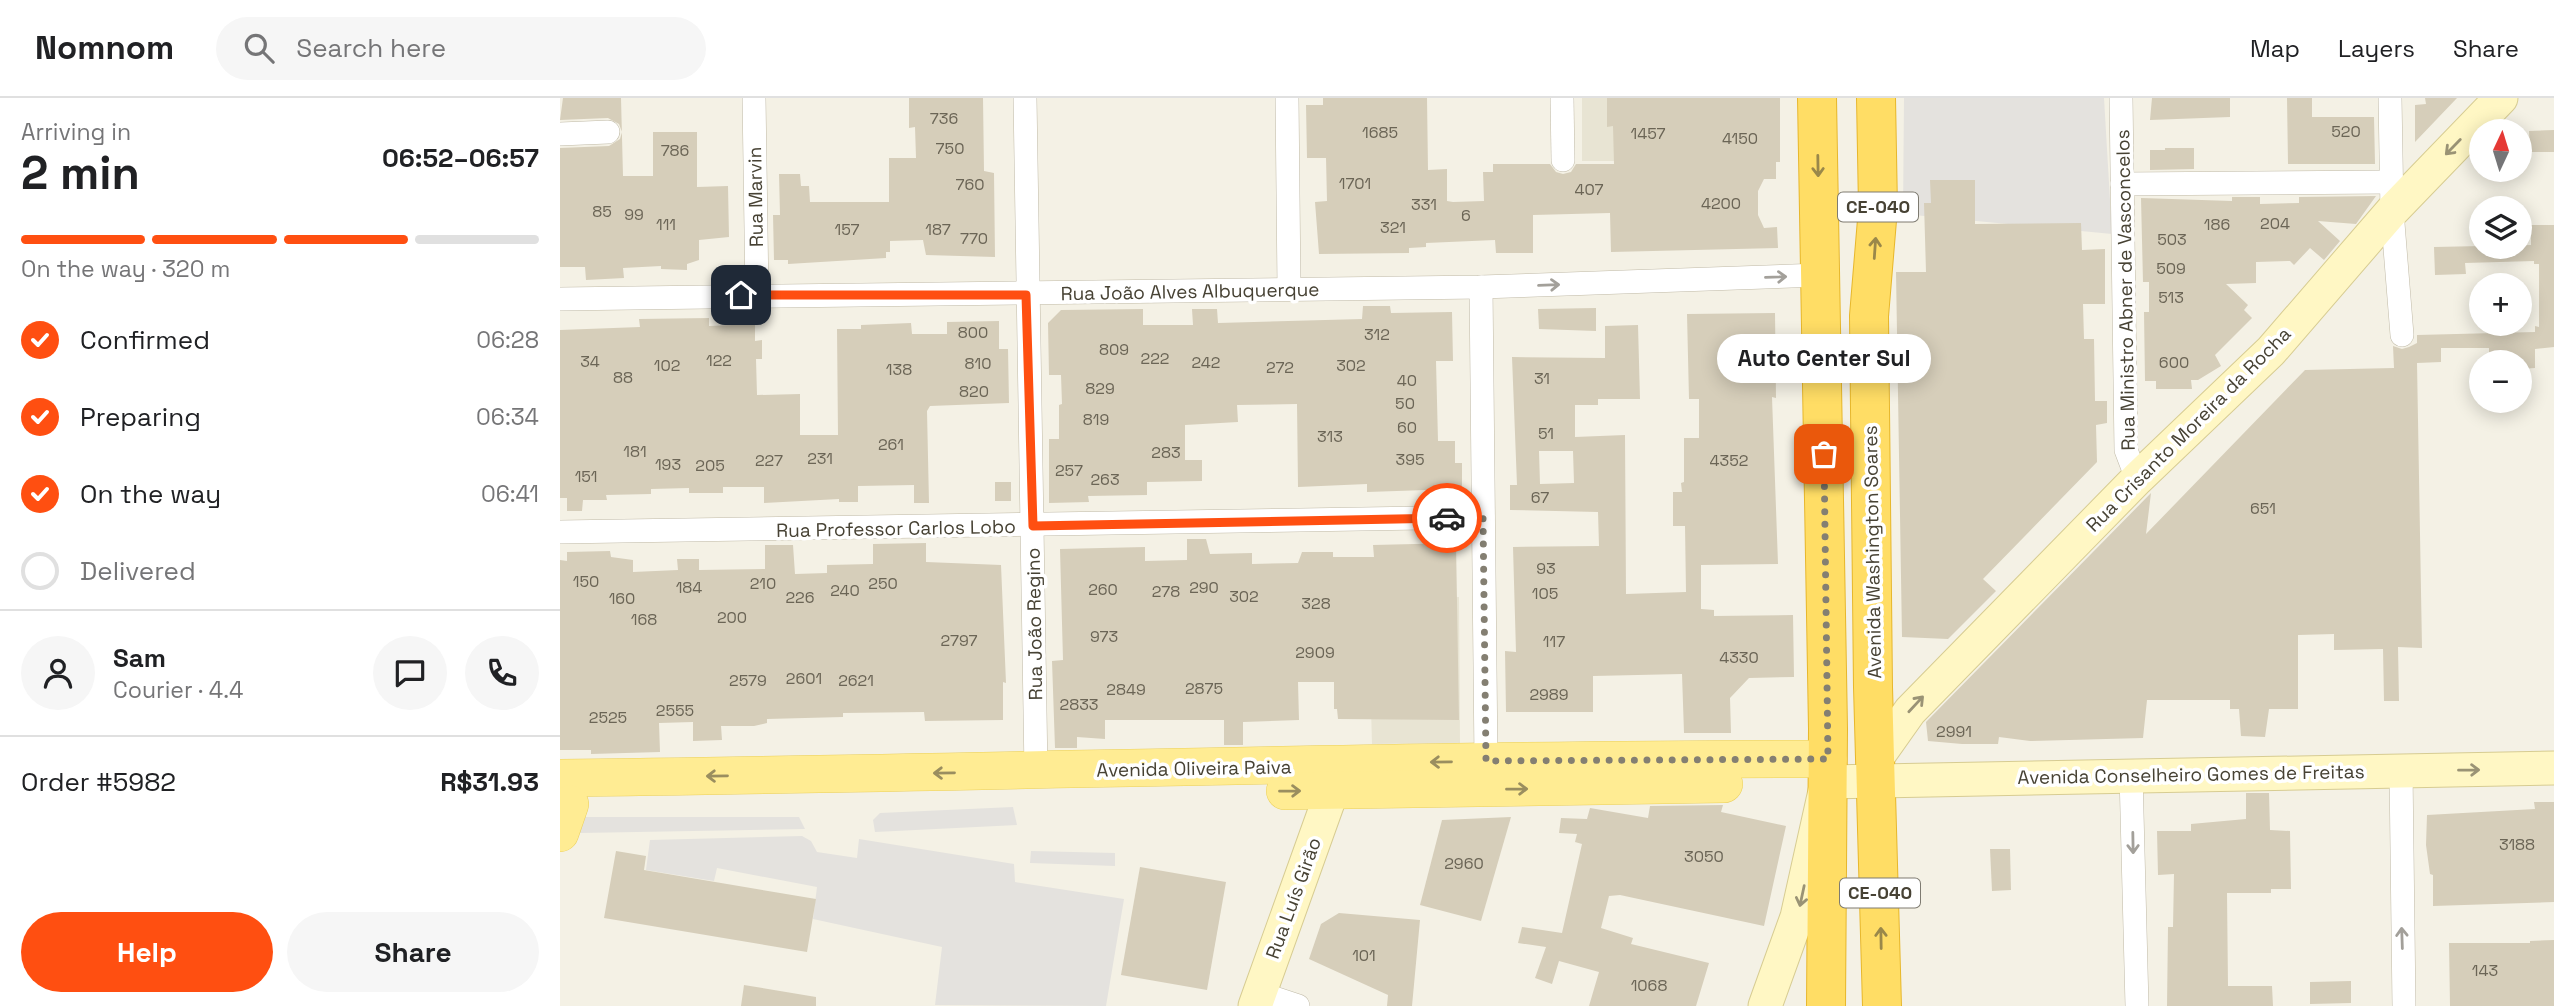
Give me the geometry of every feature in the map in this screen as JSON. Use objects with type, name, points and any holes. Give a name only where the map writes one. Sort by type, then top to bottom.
[{"type":"highway","name":"CE-040","points":[[1817,98],[1828,770],[1826,1006]]},
{"type":"highway","name":"Avenida Washington Soares","points":[[1876,98],[1878,208],[1869,316],[1882,1006]]},
{"type":"main road","name":"Rua Crisanto Moreira da Rocha","points":[[1876,770],[1910,711],[2137,479],[2271,351],[2391,196],[2501,98]]},
{"type":"main road","name":"Avenida Conselheiro Gomes de Freitas","points":[[1876,770],[2554,746]]},
{"type":"main road","name":"Avenida Oliveira Paiva","points":[[563,805],[1036,772],[1486,761],[1828,770]]},
{"type":"main road","name":"Avenida Conselheiro Gomes de Freitas","points":[[1828,770],[2131,774],[2554,768]]},
{"type":"main road","name":"Avenida Oliveira Paiva","points":[[563,805],[1332,790],[1828,770]]},
{"type":"main road","points":[[1765,1006],[1797,917],[1828,770]]},
{"type":"main road","name":"Rua Luís Girão","points":[[1257,999],[1332,790]]},
{"type":"street","name":"Rua Marvin","points":[[754,98],[757,295]]},
{"type":"street","name":"Rua João Regino","points":[[1025,98],[1026,295],[1033,526],[1036,772]]},
{"type":"street","points":[[1287,98],[1289,288]]},
{"type":"street","points":[[1562,98],[1563,160]]},
{"type":"street","name":"Rua Ministro Abner de Vasconcelos","points":[[2121,98],[2126,450],[2137,479]]},
{"type":"street","points":[[2390,98],[2391,196],[2402,335]]},
{"type":"street","points":[[560,134],[608,132]]},
{"type":"street","points":[[2122,184],[2391,196]]},
{"type":"street","name":"Rua João Alves Albuquerque","points":[[560,299],[1481,287],[1820,275]]},
{"type":"street","points":[[1481,287],[1486,761]]},
{"type":"street","name":"Rua Professor Carlos Lobo","points":[[560,532],[1483,517]]},
{"type":"street","points":[[2400,771],[2404,1006]]},
{"type":"street","points":[[2131,774],[2137,1006]]},
{"type":"street","points":[[1257,999],[1298,1006]]},
{"type":"shaded area","points":[[1582,98],[1692,98],[1692,161],[1582,161]]},
{"type":"shaded area","points":[[1904,98],[2104,98],[2112,234],[1903,214]]},
{"type":"shaded area","points":[[1459,597],[1460,743],[1372,744],[1368,599]]},
{"type":"shaded area","points":[[1013,807],[1017,825],[875,832],[873,820],[880,813]]},
{"type":"shaded area","points":[[576,817],[799,817],[805,829],[580,833]]},
{"type":"shaded area","points":[[802,836],[811,841],[817,852],[857,858],[859,839],[1014,864],[1015,882],[1124,899],[1106,1006],[935,1005],[942,947],[813,919],[817,887],[717,868],[714,881],[646,870],[650,840]]},
{"type":"shaded area","points":[[1031,851],[1115,853],[1115,866],[1030,863]]},
{"type":"building","points":[[563,98],[621,98],[622,132],[619,124],[608,118],[560,120]]},
{"type":"building","points":[[909,98],[983,98],[984,171],[994,173],[995,257],[926,255],[923,240],[890,241],[890,252],[886,252],[886,258],[788,264],[788,260],[774,260],[773,215],[780,215],[779,174],[800,174],[801,186],[809,186],[810,202],[889,202],[889,158],[916,158],[915,127],[909,128]]},
{"type":"building","points":[[1323,98],[1427,98],[1428,170],[1447,169],[1447,201],[1453,202],[1484,201],[1483,172],[1493,172],[1493,164],[1550,164],[1556,172],[1563,174],[1571,172],[1576,164],[1614,164],[1613,126],[1607,127],[1607,98],[1780,98],[1780,162],[1776,162],[1776,179],[1764,179],[1758,191],[1758,215],[1764,228],[1777,227],[1778,248],[1611,252],[1610,213],[1533,215],[1533,253],[1496,253],[1495,240],[1426,243],[1426,247],[1409,248],[1409,253],[1319,254],[1315,202],[1327,201],[1326,158],[1307,158],[1306,105],[1323,105]]},
{"type":"building","points":[[2152,98],[2230,98],[2230,117],[2150,120]]},
{"type":"building","points":[[2287,98],[2312,98],[2312,117],[2374,117],[2375,164],[2288,164]]},
{"type":"building","points":[[2425,98],[2457,98],[2415,142],[2415,105],[2426,104]]},
{"type":"building","points":[[2554,130],[2554,152],[2532,152],[2532,131]]},
{"type":"building","points":[[622,132],[623,176],[653,176],[653,132],[697,132],[697,187],[728,186],[729,237],[699,240],[699,260],[687,264],[687,270],[661,269],[661,266],[623,268],[624,278],[586,280],[585,267],[560,267],[560,148],[609,146],[620,139]]},
{"type":"building","points":[[2194,148],[2194,169],[2150,170],[2150,150]]},
{"type":"building","points":[[1930,180],[1975,180],[1975,224],[2081,223],[2082,250],[2105,249],[2105,304],[2083,304],[2084,339],[2094,339],[2095,401],[2107,401],[2107,423],[2096,425],[2097,462],[1983,579],[1996,591],[1948,639],[1902,637],[1896,272],[1926,272],[1924,203],[1931,203]]},
{"type":"building","points":[[2376,196],[2356,224],[2318,221],[2340,241],[2324,260],[2310,248],[2294,265],[2290,261],[2256,262],[2256,283],[2226,284],[2248,305],[2244,310],[2252,318],[2215,355],[2221,366],[2198,380],[2191,380],[2192,389],[2156,389],[2156,381],[2145,381],[2144,312],[2149,312],[2149,282],[2143,282],[2141,198],[2232,201],[2232,197],[2260,197],[2260,204],[2299,203],[2299,197]]},
{"type":"building","points":[[2532,225],[2554,225],[2554,347],[2535,349],[2535,368],[2532,368],[2532,350],[2489,348],[2441,348],[2441,362],[2417,363],[2422,648],[2398,647],[2399,701],[2384,701],[2383,649],[2334,650],[2334,634],[2298,635],[2298,709],[2269,709],[2265,737],[2241,736],[2239,709],[2230,709],[2230,700],[2147,700],[2143,738],[2030,741],[1999,737],[1998,744],[1928,741],[1926,722],[2151,493],[2146,534],[2305,370],[2394,368],[2393,346],[2402,349],[2409,347],[2417,343],[2417,335],[2532,336],[2535,326],[2539,327],[2539,264],[2534,264],[2534,261],[2465,263],[2466,274],[2435,275],[2434,247],[2469,246],[2469,259],[2532,259]]},
{"type":"building","points":[[1363,306],[1390,306],[1391,313],[1452,312],[1453,361],[1436,361],[1438,441],[1455,441],[1455,463],[1462,463],[1462,486],[1456,486],[1456,489],[1367,492],[1367,484],[1298,487],[1297,404],[1237,405],[1238,422],[1185,425],[1185,460],[1202,460],[1202,481],[1147,482],[1147,495],[1088,496],[1089,502],[1049,503],[1049,439],[1059,439],[1059,405],[1062,404],[1061,375],[1049,375],[1048,323],[1061,310],[1143,309],[1143,325],[1193,325],[1192,309],[1217,309],[1218,323],[1362,319]]},
{"type":"building","points":[[1596,308],[1596,331],[1539,329],[1538,309]]},
{"type":"building","points":[[1775,313],[1776,398],[1772,397],[1778,564],[1701,565],[1701,609],[1714,610],[1714,616],[1793,615],[1794,677],[1749,678],[1730,698],[1731,733],[1684,733],[1682,674],[1593,676],[1593,712],[1506,712],[1505,651],[1516,652],[1513,547],[1599,546],[1598,512],[1510,510],[1510,485],[1517,485],[1512,357],[1605,358],[1605,326],[1638,325],[1640,399],[1598,399],[1598,405],[1575,405],[1575,437],[1625,435],[1626,594],[1686,592],[1685,526],[1673,526],[1673,492],[1682,492],[1684,438],[1699,438],[1699,399],[1689,399],[1687,314]],"holes":[[[1539,451],[1573,451],[1574,483],[1540,484]]]},
{"type":"building","points":[[709,318],[709,326],[755,324],[755,341],[762,340],[762,359],[756,359],[757,395],[800,394],[800,435],[838,435],[837,329],[861,329],[861,325],[911,323],[912,334],[947,334],[947,322],[999,321],[999,349],[1008,349],[1009,403],[930,406],[927,411],[929,503],[914,503],[914,485],[858,486],[858,502],[839,502],[839,499],[764,503],[764,487],[723,487],[723,493],[689,493],[689,488],[651,489],[651,494],[606,495],[607,500],[583,500],[582,511],[567,511],[567,498],[560,498],[560,330],[640,327],[639,319]]},
{"type":"building","points":[[995,482],[1011,482],[1011,501],[995,501]]},
{"type":"building","points":[[1187,539],[1206,539],[1210,554],[1252,553],[1252,564],[1298,563],[1302,552],[1333,552],[1333,557],[1374,557],[1373,545],[1456,543],[1459,720],[1338,719],[1337,709],[1334,709],[1334,682],[1298,682],[1299,720],[1243,722],[1243,745],[1224,745],[1224,720],[1105,720],[1105,739],[1077,737],[1077,748],[1055,748],[1052,661],[1063,660],[1060,549],[1145,547],[1145,561],[1187,560]]},
{"type":"building","points":[[926,543],[926,562],[1001,565],[1006,683],[1003,682],[1003,720],[925,721],[924,712],[843,713],[843,717],[767,719],[767,723],[754,726],[721,726],[722,740],[693,741],[693,722],[659,723],[660,752],[591,754],[591,750],[560,750],[560,560],[567,561],[567,552],[610,551],[611,557],[633,560],[633,572],[678,570],[677,559],[699,559],[699,570],[765,569],[765,545],[793,545],[795,574],[827,573],[827,565],[873,564],[873,544]]},
{"type":"building","points":[[2246,793],[2269,793],[2270,830],[2290,831],[2291,889],[2271,889],[2271,893],[2227,893],[2228,986],[2272,986],[2273,1006],[2167,1006],[2168,927],[2173,927],[2174,874],[2158,875],[2157,831],[2191,831],[2191,824],[2246,819]]},
{"type":"building","points":[[2534,802],[2554,802],[2554,902],[2433,906],[2433,875],[2430,874],[2426,845],[2427,815],[2535,809]]},
{"type":"building","points":[[1723,805],[1721,812],[1786,826],[1764,926],[1620,895],[1609,896],[1601,928],[1633,938],[1631,944],[1709,963],[1696,1006],[1589,1006],[1599,972],[1559,961],[1552,984],[1535,978],[1546,947],[1518,943],[1522,927],[1562,933],[1582,844],[1575,842],[1577,834],[1559,833],[1561,818],[1587,819],[1590,808],[1648,818],[1650,806]]},
{"type":"building","points":[[1511,817],[1481,921],[1420,905],[1442,820]]},
{"type":"building","points":[[1990,849],[2010,849],[2011,890],[1992,891]]},
{"type":"building","points":[[616,851],[646,856],[644,870],[816,899],[807,952],[604,918]]},
{"type":"building","points":[[1140,867],[1226,882],[1207,990],[1121,975]]},
{"type":"building","points":[[1339,913],[1420,920],[1412,1006],[1387,1006],[1388,995],[1309,959],[1321,924]]},
{"type":"building","points":[[2554,940],[2554,1006],[2450,1006],[2449,943],[2530,943]]},
{"type":"building","points":[[2351,981],[2351,1003],[2310,1004],[2310,982]]},
{"type":"building","points":[[744,985],[816,997],[816,1006],[741,1006]]},
{"type":"way so far","points":[[1447,518],[1483,517],[1486,761],[1828,759],[1824,454]]},
{"type":"place","name":"Auto Center Sul","points":[[1824,454]]},
{"type":"route","points":[[741,295],[1026,295],[1033,526],[1447,518]]}]
